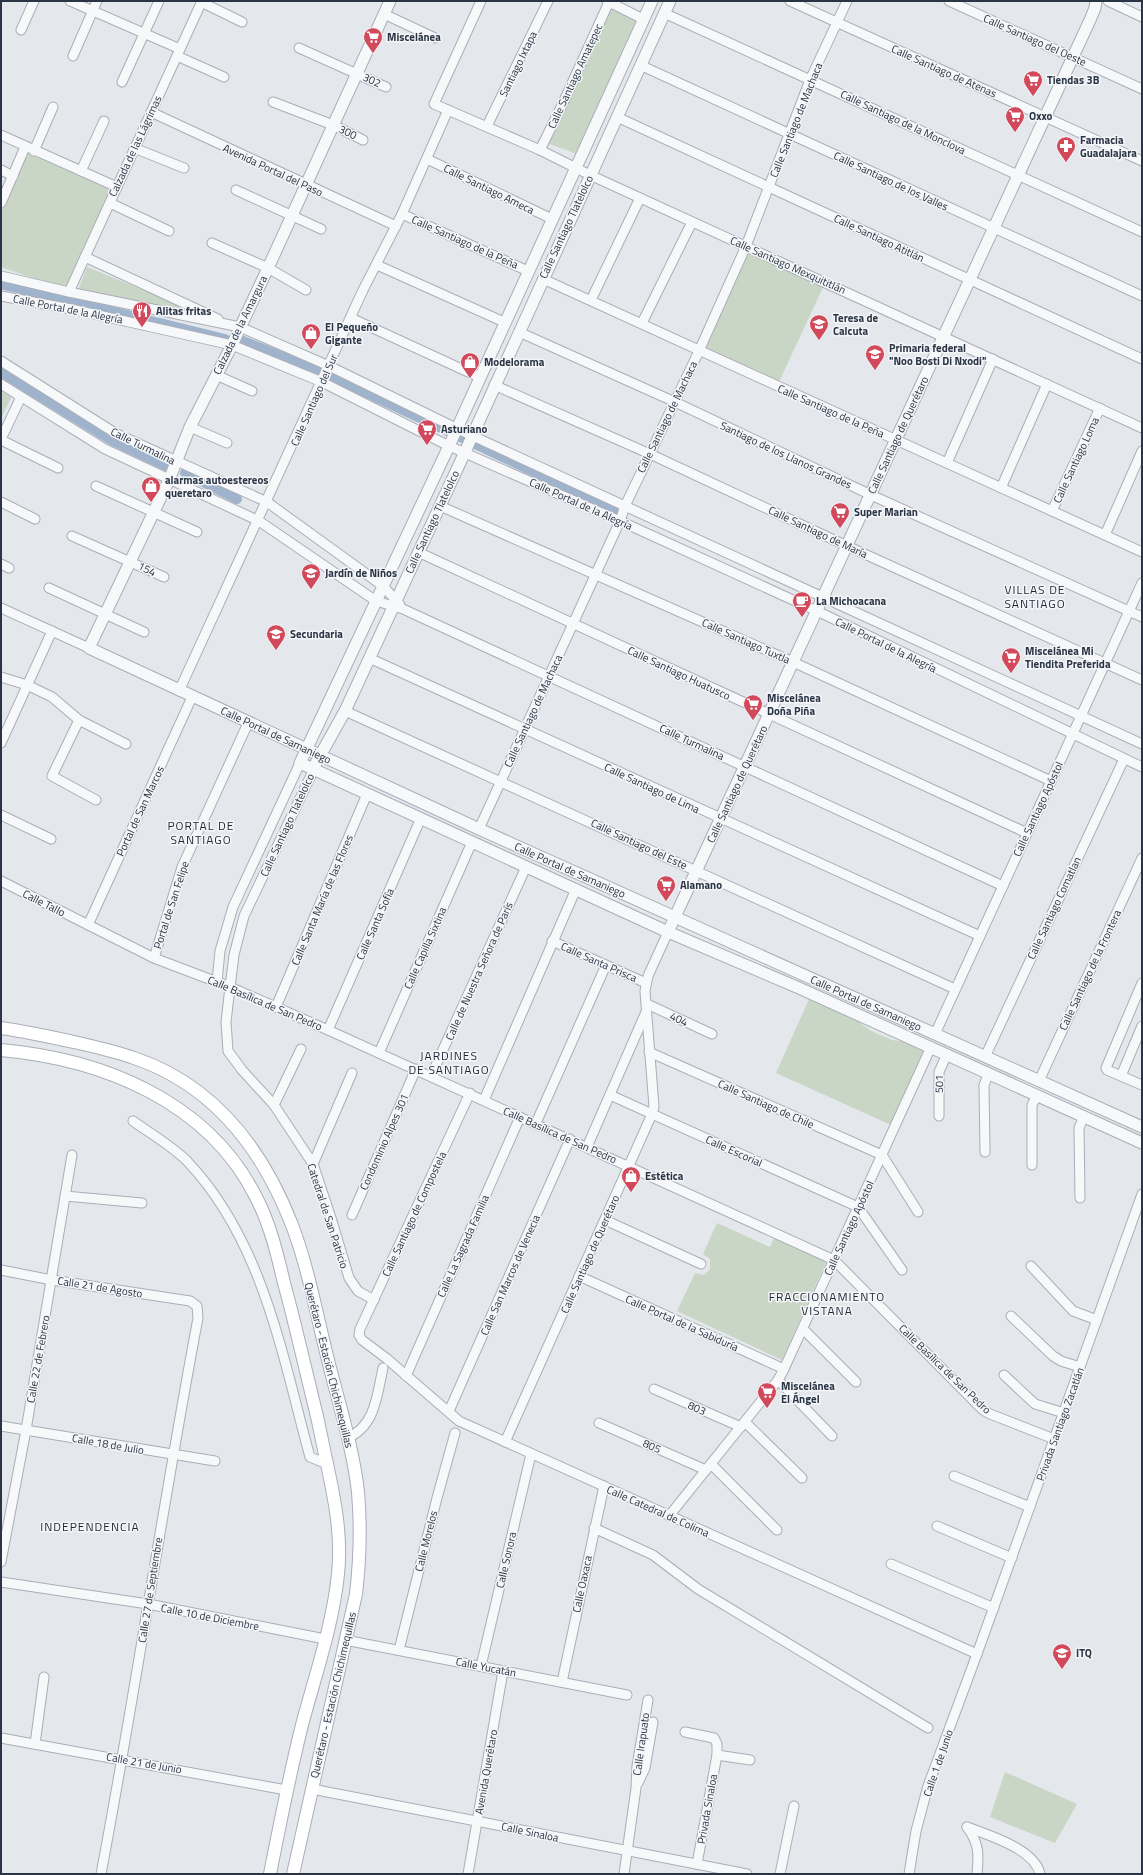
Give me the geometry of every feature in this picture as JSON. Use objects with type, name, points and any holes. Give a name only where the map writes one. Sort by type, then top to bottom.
[{"type":"main road","name":"Querétaro - Estación Chichimequillas","points":[[1,1028],[53,1037],[135,1058],[170,1074],[191,1087],[224,1113],[258,1154],[270,1176],[292,1226],[302,1257],[347,1438],[358,1492],[360,1560],[356,1594],[294,1874]]},
{"type":"main road","name":"Querétaro - Estación Chichimequillas","points":[[1,1050],[83,1065],[118,1076],[150,1090],[171,1104],[203,1129],[239,1169],[256,1196],[274,1241],[316,1409],[337,1515],[340,1546],[336,1588],[325,1639],[286,1790],[270,1874]]},
{"type":"street","points":[[21,30],[34,1]]},
{"type":"street","points":[[70,1],[145,34],[224,77]]},
{"type":"street","points":[[73,56],[97,1]]},
{"type":"street","points":[[122,82],[159,1]]},
{"type":"street","name":"Calzada de la Amargura","points":[[89,648],[169,480],[190,427],[232,345],[236,326],[268,268],[390,1]]},
{"type":"street","name":"Calle Santiago Mexquititlán","points":[[481,1],[434,104],[540,150],[590,175],[1142,428]]},
{"type":"street","name":"Santiago Ixtapa","points":[[487,126],[548,1]]},
{"type":"street","name":"Calle Santiago Tlatelolco","points":[[217,982],[220,951],[233,908],[376,602],[652,1]]},
{"type":"street","name":"Calle Santiago Tlatelolco","points":[[242,1070],[228,1051],[226,1022],[234,955],[244,916],[320,756],[345,711],[369,658],[397,605],[418,552],[670,1]]},
{"type":"street","name":"Calle Santiago de Atenas","points":[[790,1],[1142,161]]},
{"type":"street","name":"Calle Santiago de Machaca","points":[[479,829],[596,575],[620,521],[625,506],[699,351],[746,246],[810,80],[847,1]]},
{"type":"street","name":"Calle Santiago del Oeste","points":[[949,1],[1142,89]]},
{"type":"street","points":[[1108,1],[1142,17]]},
{"type":"street","points":[[201,2],[242,22]]},
{"type":"street","name":"Calzada de las Lágrimas","points":[[69,292],[201,2]]},
{"type":"street","points":[[608,2],[643,19]]},
{"type":"street","name":"Calle Santiago Amatepec","points":[[540,150],[562,105],[608,2]]},
{"type":"street","name":"Calle Santiago de Querétaro","points":[[505,1442],[652,1114],[654,1107],[649,1052],[646,983],[696,871],[1098,3]]},
{"type":"street","name":"Calle Santiago de la Monclova","points":[[664,13],[1142,232]]},
{"type":"street","points":[[384,14],[435,38]]},
{"type":"street","name":"302","points":[[299,48],[386,87]]},
{"type":"street","name":"Calle Santiago de los Valles","points":[[640,65],[993,229],[1142,296]]},
{"type":"street","name":"300","points":[[273,102],[333,125],[364,140]]},
{"type":"street","points":[[34,151],[53,107]]},
{"type":"street","name":"Calle Santiago del Sur","points":[[179,691],[351,318],[402,214],[448,110]]},
{"type":"street","name":"Avenida Portal del Paso","points":[[151,112],[306,186],[396,226]]},
{"type":"street","name":"Calle Santiago Atitlán","points":[[617,117],[1142,359]]},
{"type":"street","points":[[81,171],[104,121]]},
{"type":"street","points":[[1,135],[116,187]]},
{"type":"street","points":[[1,203],[25,147]]},
{"type":"street","points":[[134,148],[184,168]]},
{"type":"street","name":"Calle Santiago Ameca","points":[[427,159],[552,220]]},
{"type":"street","points":[[1,170],[13,176]]},
{"type":"street","points":[[236,190],[321,228]]},
{"type":"street","points":[[591,300],[640,198]]},
{"type":"street","points":[[110,203],[169,231]]},
{"type":"street","name":"Calle Santiago de la Peña","points":[[402,214],[528,271]]},
{"type":"street","points":[[642,323],[692,222]]},
{"type":"street","points":[[212,243],[268,268],[306,290]]},
{"type":"street","name":"Calzada de la Amargura","points":[[85,257],[236,326]]},
{"type":"street","points":[[377,265],[504,322]]},
{"type":"street","name":"Calle Portal de la Alegría","points":[[1,276],[69,292],[236,326],[329,366],[456,428],[1142,744]]},
{"type":"street","name":"Calle Santiago de la Peña","points":[[543,279],[1142,552]]},
{"type":"street","name":"Calle Portal de la Alegría","points":[[1,296],[71,309],[232,345],[322,382],[448,446],[465,452],[620,521],[817,611],[1142,767]]},
{"type":"street","points":[[351,318],[479,377]]},
{"type":"street","name":"Santiago de los Llanos Grandes","points":[[519,332],[675,402],[871,495],[1142,617]]},
{"type":"street","points":[[947,463],[993,359]]},
{"type":"street","name":"Calle Turmalina","points":[[1,362],[115,433],[267,502],[383,586],[397,605]]},
{"type":"street","points":[[216,375],[252,391]]},
{"type":"street","name":"Calle Turmalina","points":[[1,384],[105,449],[258,521],[376,602],[397,605],[549,677],[1003,886]]},
{"type":"street","points":[[1001,488],[1047,384]]},
{"type":"street","name":"Calle Santiago de María","points":[[494,385],[650,454],[847,546],[1142,680]]},
{"type":"street","points":[[21,397],[1,437],[58,468]]},
{"type":"street","name":"Calle Santiago Loma","points":[[1052,511],[1100,408]]},
{"type":"street","points":[[190,427],[227,443]]},
{"type":"street","points":[[1105,535],[1142,451]]},
{"type":"street","points":[[96,486],[197,532]]},
{"type":"street","points":[[1,502],[34,519]]},
{"type":"street","name":"Calle Santiago Tuxtla","points":[[440,506],[793,662],[1051,780]]},
{"type":"street","name":"154","points":[[72,536],[164,577]]},
{"type":"street","name":"Calle Santiago Huatusco","points":[[418,552],[1027,834]]},
{"type":"street","name":"Calle Santiago Apóstol","points":[[935,1034],[1142,583]]},
{"type":"street","points":[[48,588],[144,632]]},
{"type":"street","name":"Calle Portal de Samaniego","points":[[1,608],[479,829],[1142,1127]]},
{"type":"street","points":[[1,744],[52,631]]},
{"type":"street","name":"Calle Santiago de Lima","points":[[369,658],[980,936]]},
{"type":"street","points":[[1,677],[27,685],[52,696],[78,720],[126,744]]},
{"type":"street","name":"Portal de San Marcos","points":[[88,925],[192,697]]},
{"type":"street","name":"Calle Santiago del Este","points":[[345,711],[955,989]]},
{"type":"street","points":[[78,720],[52,776],[96,800]]},
{"type":"street","name":"Portal de San Felipe","points":[[154,958],[182,867],[249,722]]},
{"type":"street","name":"Calle Santiago Comatlan","points":[[985,1057],[1124,759]]},
{"type":"street","name":"Calle Portal de Samaniego","points":[[300,763],[668,932],[947,1054],[1142,1143]]},
{"type":"street","name":"Calle Santa María de las Flores","points":[[276,1007],[367,794]]},
{"type":"street","points":[[1,815],[51,839]]},
{"type":"street","name":"Calle Santa Sofía","points":[[328,1030],[421,818]]},
{"type":"street","name":"Calle Capilla Sixtina","points":[[379,1053],[472,842]]},
{"type":"street","name":"Calle Santiago de la Frontera","points":[[1039,1081],[1142,858]]},
{"type":"street","name":"Calle de Nuestra Señora de París","points":[[431,1076],[526,866]]},
{"type":"street","name":"Calle Tallo","points":[[1,881],[88,925]]},
{"type":"street","points":[[484,1100],[552,941],[576,889]]},
{"type":"street","name":"Calle Basílica de San Pedro","points":[[88,925],[154,958],[230,987],[470,1093],[834,1260],[983,1410],[1054,1439]]},
{"type":"street","name":"Calle Santa Prisca","points":[[552,941],[646,983]]},
{"type":"street","points":[[536,1124],[606,965]]},
{"type":"street","points":[[1142,983],[1106,1068],[1142,1086]]},
{"type":"street","points":[[587,1147],[647,1007]]},
{"type":"street","name":"404","points":[[647,1007],[712,1034]]},
{"type":"street","points":[[1121,1076],[1142,1026]]},
{"type":"street","name":"Calle Santiago Apóstol","points":[[669,1516],[778,1380],[803,1329],[931,1048]]},
{"type":"street","points":[[274,1105],[301,1049]]},
{"type":"street","name":"Calle Santiago de Chile","points":[[649,1052],[882,1155]]},
{"type":"street","name":"501","points":[[939,1116],[938,1072],[947,1054]]},
{"type":"street","name":"Condominio Alpes 301","points":[[352,1215],[416,1069]]},
{"type":"street","name":"Catedral de San Patricio","points":[[242,1070],[274,1105],[313,1164],[349,1278],[358,1291],[374,1300]]},
{"type":"street","points":[[313,1164],[352,1072]]},
{"type":"street","points":[[985,1152],[984,1085],[989,1073]]},
{"type":"street","name":"Calle Santiago de Compostela","points":[[359,1335],[360,1328],[470,1093]]},
{"type":"street","name":"Calle Escorial","points":[[610,1095],[858,1207]]},
{"type":"street","points":[[1032,1165],[1032,1105],[1037,1095]]},
{"type":"street","points":[[1080,1198],[1079,1128],[1084,1116]]},
{"type":"street","name":"Calle La Sagrada Familia","points":[[406,1376],[520,1117]]},
{"type":"street","points":[[134,1121],[186,1160],[207,1186],[237,1229],[265,1292],[310,1457],[327,1464]]},
{"type":"street","name":"Calle San Marcos de Venecia","points":[[449,1411],[570,1139]]},
{"type":"street","name":"Calle 22 de Febrero","points":[[1,1562],[26,1430],[72,1155]]},
{"type":"street","points":[[882,1155],[918,1212]]},
{"type":"street","name":"Privada Santiago Zacatlán","points":[[977,1654],[1142,1194]]},
{"type":"street","points":[[65,1196],[142,1203]]},
{"type":"street","points":[[858,1207],[902,1270]]},
{"type":"street","points":[[605,1220],[701,1264]]},
{"type":"street","points":[[1031,1266],[1073,1311],[1096,1320]]},
{"type":"street","name":"Calle 21 de Agosto","points":[[1,1270],[52,1280],[190,1301],[197,1306]]},
{"type":"street","name":"Calle Portal de la Sabiduría","points":[[579,1276],[784,1369]]},
{"type":"street","name":"Calle 27 de Septiembre","points":[[102,1874],[123,1759],[172,1455],[198,1318],[197,1306]]},
{"type":"street","points":[[1011,1316],[1053,1356],[1061,1361],[1080,1367]]},
{"type":"street","points":[[803,1329],[856,1382]]},
{"type":"street","name":"Calle Catedral de Colima","points":[[359,1335],[362,1340],[449,1411],[459,1421],[977,1654]]},
{"type":"street","points":[[347,1438],[362,1429],[368,1422],[374,1409],[383,1368]]},
{"type":"street","points":[[1004,1375],[1035,1404],[1064,1413]]},
{"type":"street","points":[[778,1380],[832,1436]]},
{"type":"street","name":"803","points":[[654,1389],[743,1424]]},
{"type":"street","name":"805","points":[[599,1423],[708,1467]]},
{"type":"street","points":[[743,1424],[802,1478]]},
{"type":"street","name":"Calle 18 de Julio","points":[[1,1426],[215,1461]]},
{"type":"street","name":"Calle Morelos","points":[[399,1650],[455,1433]]},
{"type":"street","name":"Calle Sonora","points":[[481,1666],[531,1454]]},
{"type":"street","points":[[708,1467],[777,1530]]},
{"type":"street","points":[[954,1476],[1030,1508]]},
{"type":"street","name":"Calle Oaxaca","points":[[562,1682],[604,1486]]},
{"type":"street","points":[[937,1526],[1012,1558]]},
{"type":"street","points":[[594,1528],[653,1555],[698,1589],[928,1728]]},
{"type":"street","points":[[891,1564],[994,1608]]},
{"type":"street","name":"Calle 10 de Diciembre","points":[[1,1582],[148,1604],[325,1639]]},
{"type":"street","name":"Calle Yucatán","points":[[346,1640],[627,1695]]},
{"type":"street","name":"Calle 1 de Junio","points":[[909,1874],[916,1832],[928,1786],[977,1654]]},
{"type":"street","name":"Avenida Querétaro","points":[[468,1874],[503,1671]]},
{"type":"street","points":[[35,1744],[44,1677]]},
{"type":"street","name":"Calle Irapuato","points":[[624,1874],[636,1788],[637,1766],[648,1700]]},
{"type":"street","name":"Calle Irapuato","points":[[636,1788],[644,1768],[653,1722]]},
{"type":"street","name":"Privada Sinaloa","points":[[685,1732],[714,1738],[717,1744],[698,1864]]},
{"type":"street","name":"Calle 21 de Junio","points":[[1,1738],[123,1759],[286,1790]]},
{"type":"street","points":[[716,1754],[750,1760]]},
{"type":"street","name":"Calle Sinaloa","points":[[312,1789],[628,1852],[747,1874]]},
{"type":"street","points":[[780,1874],[794,1806]]},
{"type":"street","points":[[977,1874],[978,1856],[976,1839],[967,1827],[1010,1844],[1032,1860],[1040,1874]]},
{"type":"green space","points":[[609,3],[639,20],[577,154],[547,143]]},
{"type":"green space","points":[[29,146],[114,186],[67,290],[1,267],[1,210]]},
{"type":"green space","points":[[749,251],[824,285],[779,382],[704,347]]},
{"type":"green space","points":[[87,267],[208,317],[78,290]]},
{"type":"green space","points":[[1,387],[13,394],[1,418]]},
{"type":"green space","points":[[810,997],[852,1017],[871,1031],[892,1040],[908,1042],[924,1050],[891,1125],[776,1073]]},
{"type":"green space","points":[[717,1223],[770,1247],[774,1238],[826,1262],[782,1360],[677,1311],[695,1273],[704,1275],[710,1269],[710,1259],[703,1254]]},
{"type":"green space","points":[[1005,1772],[1077,1804],[1055,1843],[990,1817]]},
{"type":"waterway","points":[[1,284],[225,339]]},
{"type":"waterway","points":[[238,339],[323,373]]},
{"type":"waterway","points":[[1,372],[113,441],[166,466]]},
{"type":"waterway","points":[[333,377],[560,484],[614,512]]},
{"type":"waterway","points":[[185,473],[237,499]]},
{"type":"place","name":"Miscelánea","points":[[373,54]]},
{"type":"place","name":"Tiendas 3B","points":[[1033,97]]},
{"type":"place","name":"Oxxo","points":[[1015,133]]},
{"type":"place","name":"Farmacia Guadalajara","points":[[1066,163]]},
{"type":"place","name":"Alitas fritas","points":[[142,328]]},
{"type":"place","name":"Teresa de Calcuta","points":[[819,341]]},
{"type":"place","name":"El Pequeño Gigante","points":[[311,350]]},
{"type":"place","name":"Primaria federal \"Noo Bosti Di Nxodi\"","points":[[875,371]]},
{"type":"place","name":"Modelorama","points":[[470,379]]},
{"type":"place","name":"Asturiano","points":[[427,446]]},
{"type":"place","name":"alarmas autoestereos queretaro","points":[[151,503]]},
{"type":"place","name":"Super Marian","points":[[840,529]]},
{"type":"place","name":"Jardín de Niños","points":[[311,590]]},
{"type":"place","name":"La Michoacana","points":[[802,618]]},
{"type":"place","name":"Secundaria","points":[[276,651]]},
{"type":"place","name":"Miscelánea Mi Tiendita Preferida","points":[[1011,674]]},
{"type":"place","name":"Miscelánea Doña Piña","points":[[753,721]]},
{"type":"place","name":"Alamano","points":[[666,902]]},
{"type":"place","name":"Estética","points":[[631,1193]]},
{"type":"place","name":"Miscelánea El Ángel","points":[[767,1409]]},
{"type":"place","name":"ITQ","points":[[1062,1670]]},
{"type":"district","name":"VILLAS DE SANTIAGO","points":[[1035,597]]},
{"type":"district","name":"PORTAL DE SANTIAGO","points":[[201,833]]},
{"type":"district","name":"JARDINES DE SANTIAGO","points":[[449,1063]]},
{"type":"district","name":"FRACCIONAMIENTO VISTANA","points":[[827,1304]]},
{"type":"district","name":"INDEPENDENCIA","points":[[90,1527]]}]
